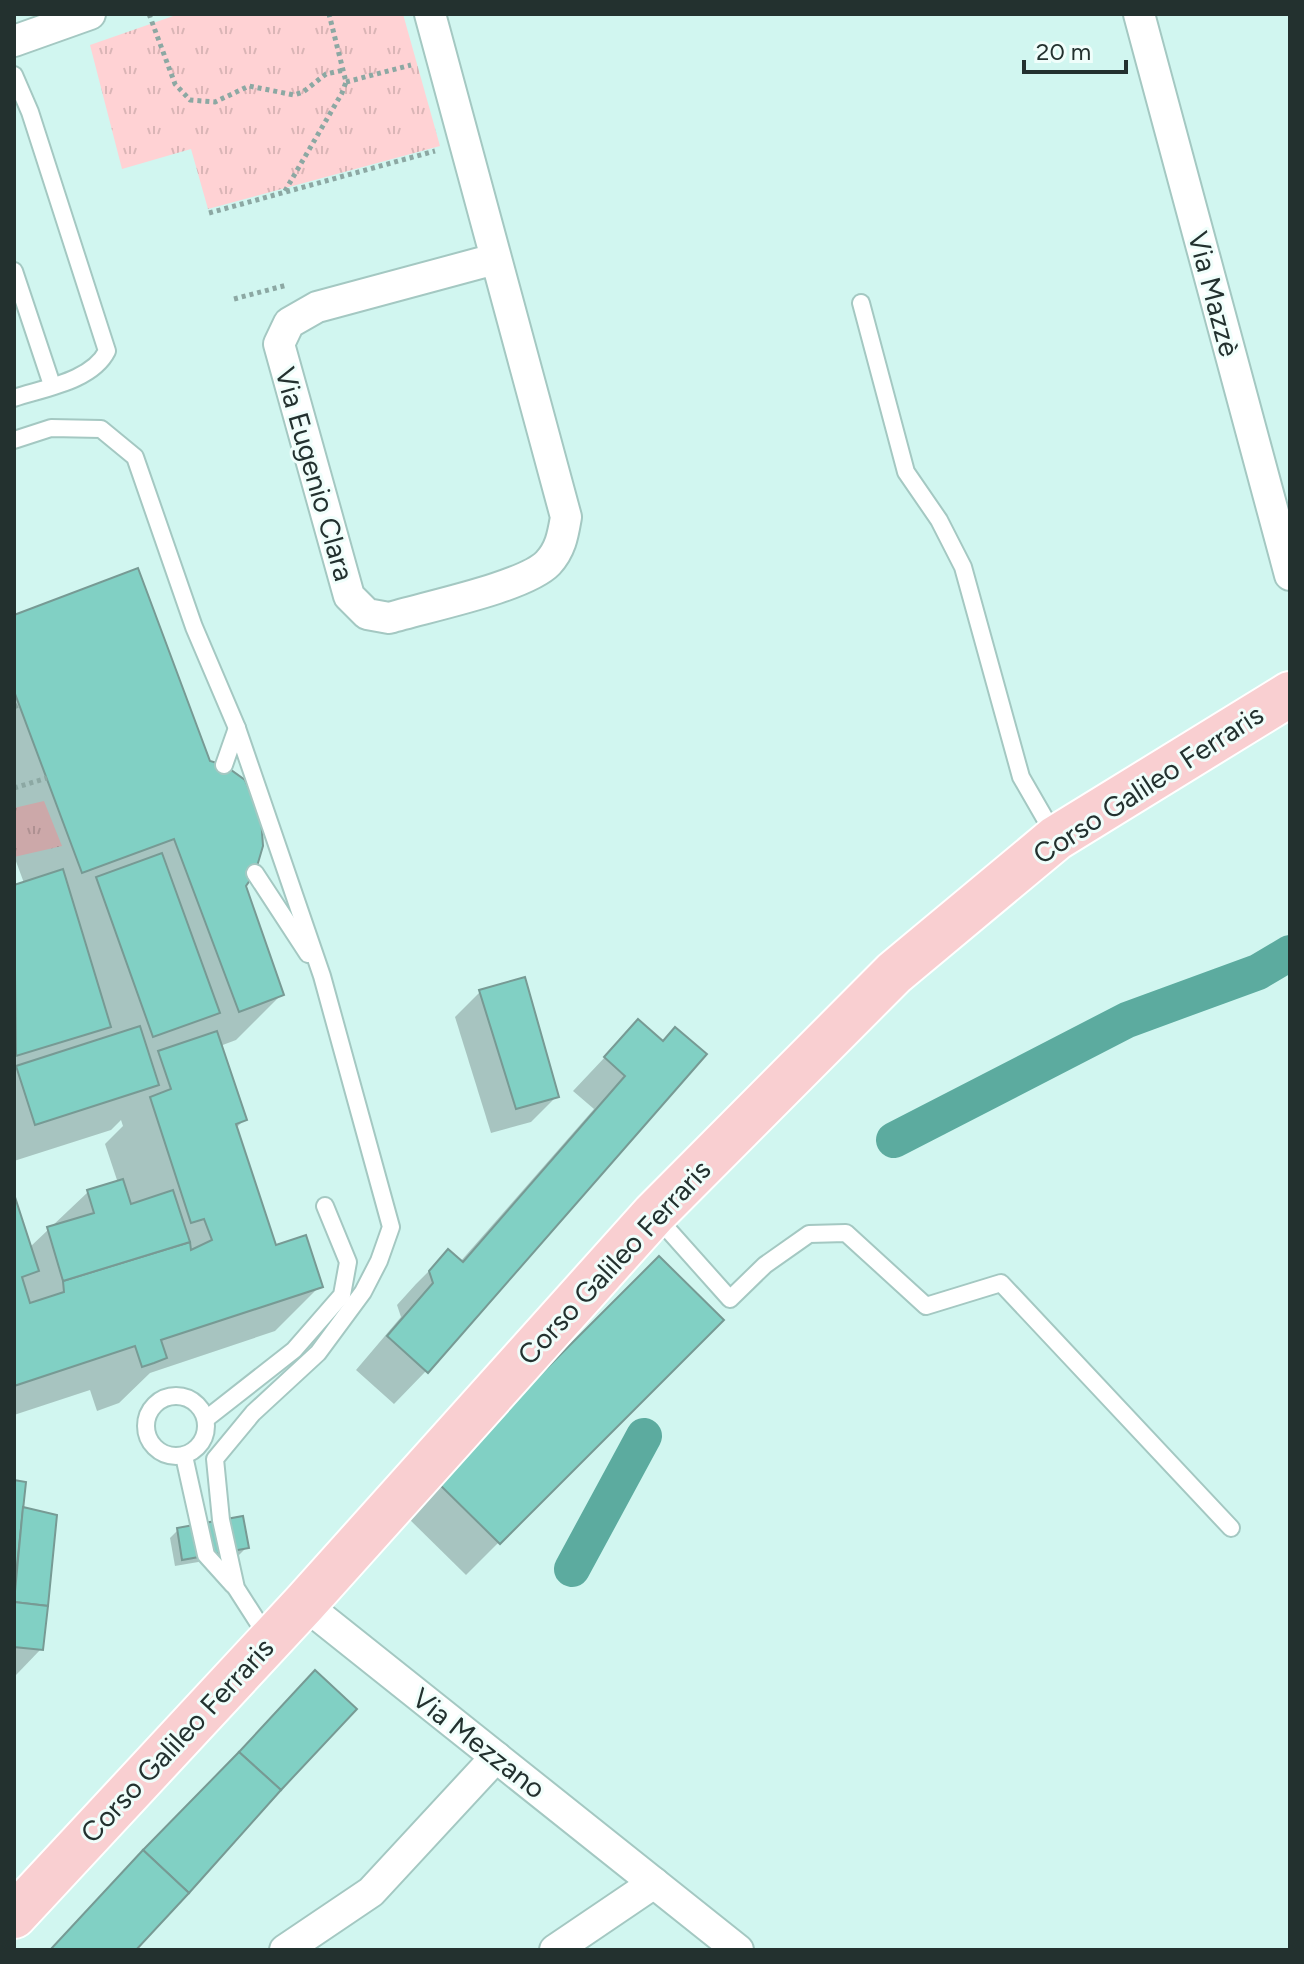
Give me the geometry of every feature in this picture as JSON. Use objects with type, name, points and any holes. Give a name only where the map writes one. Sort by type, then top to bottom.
[{"type":"main road","name":"Corso Galileo Ferraris","points":[[14,1916],[304,1604],[654,1214],[894,973],[1056,838],[1290,694]]},
{"type":"street","points":[[14,41],[90,14]]},
{"type":"street","name":"Via Eugenio Clara","points":[[430,14],[566,517],[562,544],[548,563],[526,579],[389,618],[367,614],[349,596],[279,344],[289,323],[317,307],[495,259]]},
{"type":"street","name":"Via Mazzè","points":[[1139,14],[1290,575]]},
{"type":"street","name":"Via Mezzano","points":[[304,1604],[738,1950]]},
{"type":"street","points":[[285,1950],[371,1892],[496,1757]]},
{"type":"street","points":[[555,1950],[654,1883]]},
{"type":"lane","points":[[14,75],[30,112],[107,351],[101,363],[84,374],[14,398]]},
{"type":"lane","points":[[14,271],[52,385]]},
{"type":"lane","points":[[861,303],[906,472],[939,520],[963,567],[1021,777],[1056,838]]},
{"type":"lane","points":[[14,440],[51,428],[101,429],[135,457],[194,627],[237,728],[322,976],[391,1227],[379,1261],[363,1292],[318,1353],[253,1413],[215,1459],[221,1520],[236,1588]]},
{"type":"lane","points":[[224,765],[237,728]]},
{"type":"lane","points":[[255,873],[322,976]]},
{"type":"lane","points":[[206,1419],[294,1350],[342,1295],[348,1262],[325,1206]]},
{"type":"lane","points":[[654,1214],[730,1299],[765,1265],[809,1234],[846,1233],[926,1306],[1001,1283],[1231,1528]]},
{"type":"lane","points":[[186,1397],[195,1402],[206,1419],[203,1439],[198,1448],[184,1456],[170,1456],[153,1447],[145,1428],[150,1409],[166,1398],[186,1397]]},
{"type":"lane","points":[[184,1456],[206,1555],[236,1588],[270,1641]]},
{"type":"path","points":[[149,14],[175,84],[190,100],[215,102],[249,86],[294,95],[303,92],[326,74],[344,70]]},
{"type":"path","points":[[284,192],[346,82],[329,14]]},
{"type":"path","points":[[346,82],[441,58]]},
{"type":"path","points":[[209,213],[464,144]]},
{"type":"path","points":[[14,788],[47,778]]},
{"type":"green space","points":[[179,14],[403,14],[440,146],[208,209],[191,149],[122,169],[90,45]]},
{"type":"green space","points":[[44,801],[62,846],[14,857],[14,808]]},
{"type":"building","points":[[138,568],[210,761],[224,765],[245,780],[261,817],[263,846],[255,873],[246,886],[284,995],[239,1012],[174,839],[82,873],[14,691],[14,615]]},
{"type":"building","points":[[162,853],[220,1013],[153,1037],[96,877]]},
{"type":"building","points":[[63,869],[111,1027],[16,1056],[14,885]]},
{"type":"building","points":[[525,977],[559,1097],[516,1109],[479,990]]},
{"type":"building","points":[[638,1019],[663,1041],[675,1027],[707,1054],[428,1373],[387,1336],[433,1283],[429,1271],[448,1249],[463,1262],[625,1076],[604,1057]]},
{"type":"building","points":[[140,1026],[159,1085],[35,1125],[16,1066]]},
{"type":"building","points":[[217,1031],[247,1120],[236,1124],[276,1245],[306,1235],[323,1287],[161,1340],[167,1358],[142,1367],[135,1346],[14,1386],[14,1194],[39,1271],[22,1277],[30,1303],[64,1292],[63,1281],[190,1242],[191,1250],[212,1240],[204,1219],[191,1223],[150,1097],[171,1089],[158,1051]]},
{"type":"building","points":[[123,1179],[131,1204],[173,1190],[190,1242],[63,1281],[47,1227],[94,1213],[87,1190]]},
{"type":"building","points":[[659,1256],[724,1320],[500,1544],[435,1480]]},
{"type":"building","points":[[14,1480],[26,1482],[14,1593]]},
{"type":"building","points":[[23,1507],[57,1515],[48,1606],[14,1602]]},
{"type":"building","points":[[243,1516],[249,1548],[182,1560],[177,1528]]},
{"type":"building","points":[[14,1602],[48,1606],[43,1650],[14,1647]]},
{"type":"building","points":[[315,1670],[357,1709],[281,1790],[239,1752]]},
{"type":"building","points":[[239,1752],[281,1790],[189,1893],[143,1850]]},
{"type":"building","points":[[143,1850],[189,1893],[136,1950],[50,1950]]},
{"type":"waterway","points":[[894,1140],[1127,1020],[1258,972],[1290,953]]},
{"type":"waterway","points":[[572,1569],[644,1436]]}]
